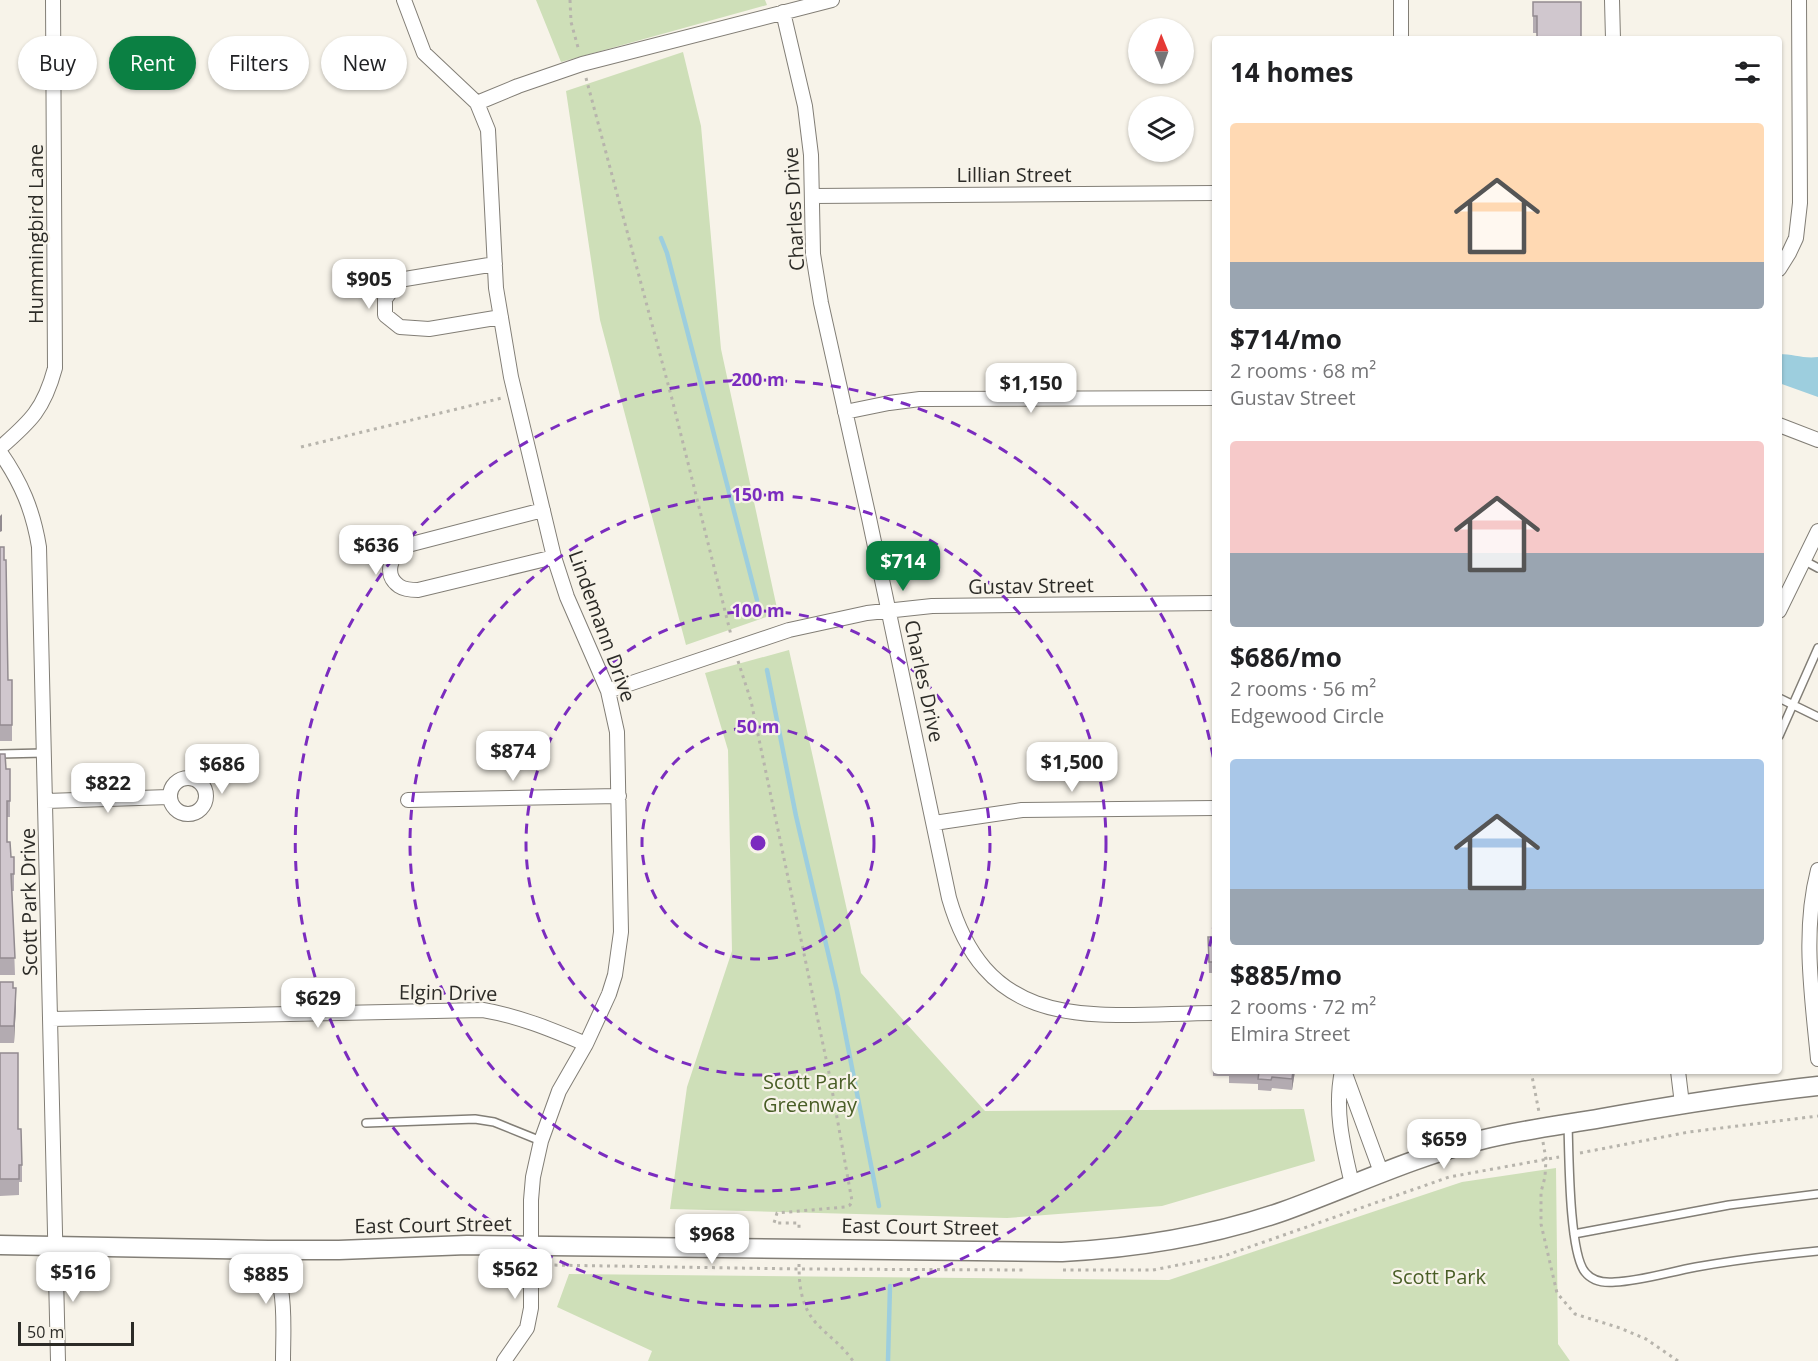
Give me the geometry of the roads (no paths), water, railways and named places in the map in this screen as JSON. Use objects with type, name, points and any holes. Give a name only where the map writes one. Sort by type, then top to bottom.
[{"type":"street","name":"Hummingbird Lane","points":[[0,450],[41,407],[55,368],[53,0]]},
{"type":"street","name":"Lindemann Drive","points":[[404,0],[424,52],[477,103],[488,130],[495,264],[501,317],[515,394],[554,557],[574,615],[608,691],[617,732],[620,948],[609,994],[586,1044],[560,1091],[541,1141],[533,1177],[531,1246]]},
{"type":"street","points":[[477,103],[582,64],[832,0]]},
{"type":"street","points":[[1401,0],[1401,36]]},
{"type":"street","points":[[1612,0],[1613,36]]},
{"type":"street","points":[[1782,265],[1790,253],[1799,224],[1799,0]]},
{"type":"street","name":"Charles Drive","points":[[783,12],[805,106],[811,155],[813,254],[821,303],[956,923],[974,955],[990,976],[1025,999],[1066,1012],[1089,1014],[1212,1013]]},
{"type":"street","name":"Lillian Street","points":[[813,196],[1212,192]]},
{"type":"street","points":[[495,264],[399,280],[385,298],[385,315],[400,327],[429,329],[501,317]]},
{"type":"street","points":[[845,412],[889,402],[920,399],[1212,398]]},
{"type":"street","points":[[1782,426],[1818,440]]},
{"type":"street","name":"Scott Park Drive","points":[[0,450],[28,500],[39,547],[58,1361]]},
{"type":"street","points":[[543,510],[404,546],[395,551],[390,568],[399,586],[408,590],[418,590],[554,557]]},
{"type":"street","points":[[1782,605],[1818,531]]},
{"type":"street","name":"Gustav Street","points":[[608,691],[789,630],[846,616],[932,606],[1212,603]]},
{"type":"street","points":[[408,800],[619,796]]},
{"type":"street","points":[[46,801],[169,797]]},
{"type":"street","points":[[934,823],[1022,810],[1212,808]]},
{"type":"street","points":[[1818,870],[1810,907],[1809,946],[1818,1059]]},
{"type":"street","name":"Elgin Drive","points":[[51,1019],[483,1010],[528,1020],[586,1044]]},
{"type":"street","points":[[1342,1074],[1338,1092],[1340,1130],[1352,1184]]},
{"type":"street","points":[[1344,1074],[1381,1172]]},
{"type":"street","points":[[1678,1074],[1682,1104]]},
{"type":"street","name":"East Court Street","points":[[0,1245],[268,1250],[531,1246],[1062,1252],[1107,1249],[1186,1238],[1242,1224],[1285,1210],[1381,1172],[1482,1140],[1715,1098],[1818,1086]]},
{"type":"street","points":[[504,1361],[527,1328],[531,1308],[531,1246]]},
{"type":"street","points":[[268,1250],[282,1291],[283,1361]]},
{"type":"lane","points":[[1803,560],[1818,568]]},
{"type":"lane","points":[[1782,730],[1818,648]]},
{"type":"lane","points":[[1782,699],[1818,717]]},
{"type":"lane","points":[[0,754],[44,753]]},
{"type":"lane","points":[[366,1123],[476,1119],[494,1122],[541,1141]]},
{"type":"lane","points":[[1568,1124],[1574,1234],[1581,1266],[1586,1274],[1594,1279],[1616,1282],[1725,1262],[1818,1251]]},
{"type":"lane","points":[[1574,1234],[1729,1205],[1818,1194]]},
{"type":"water","points":[[1782,354],[1818,357],[1818,397],[1782,384]]},
{"type":"waterway","points":[[661,238],[667,253],[757,600]]},
{"type":"waterway","points":[[767,670],[796,816],[837,991],[879,1206]]},
{"type":"waterway","points":[[888,1361],[890,1286]]},
{"type":"park label","name":"Scott Park Greenway","points":[[810,1094]]},
{"type":"park label","name":"Scott Park","points":[[1439,1277]]}]
